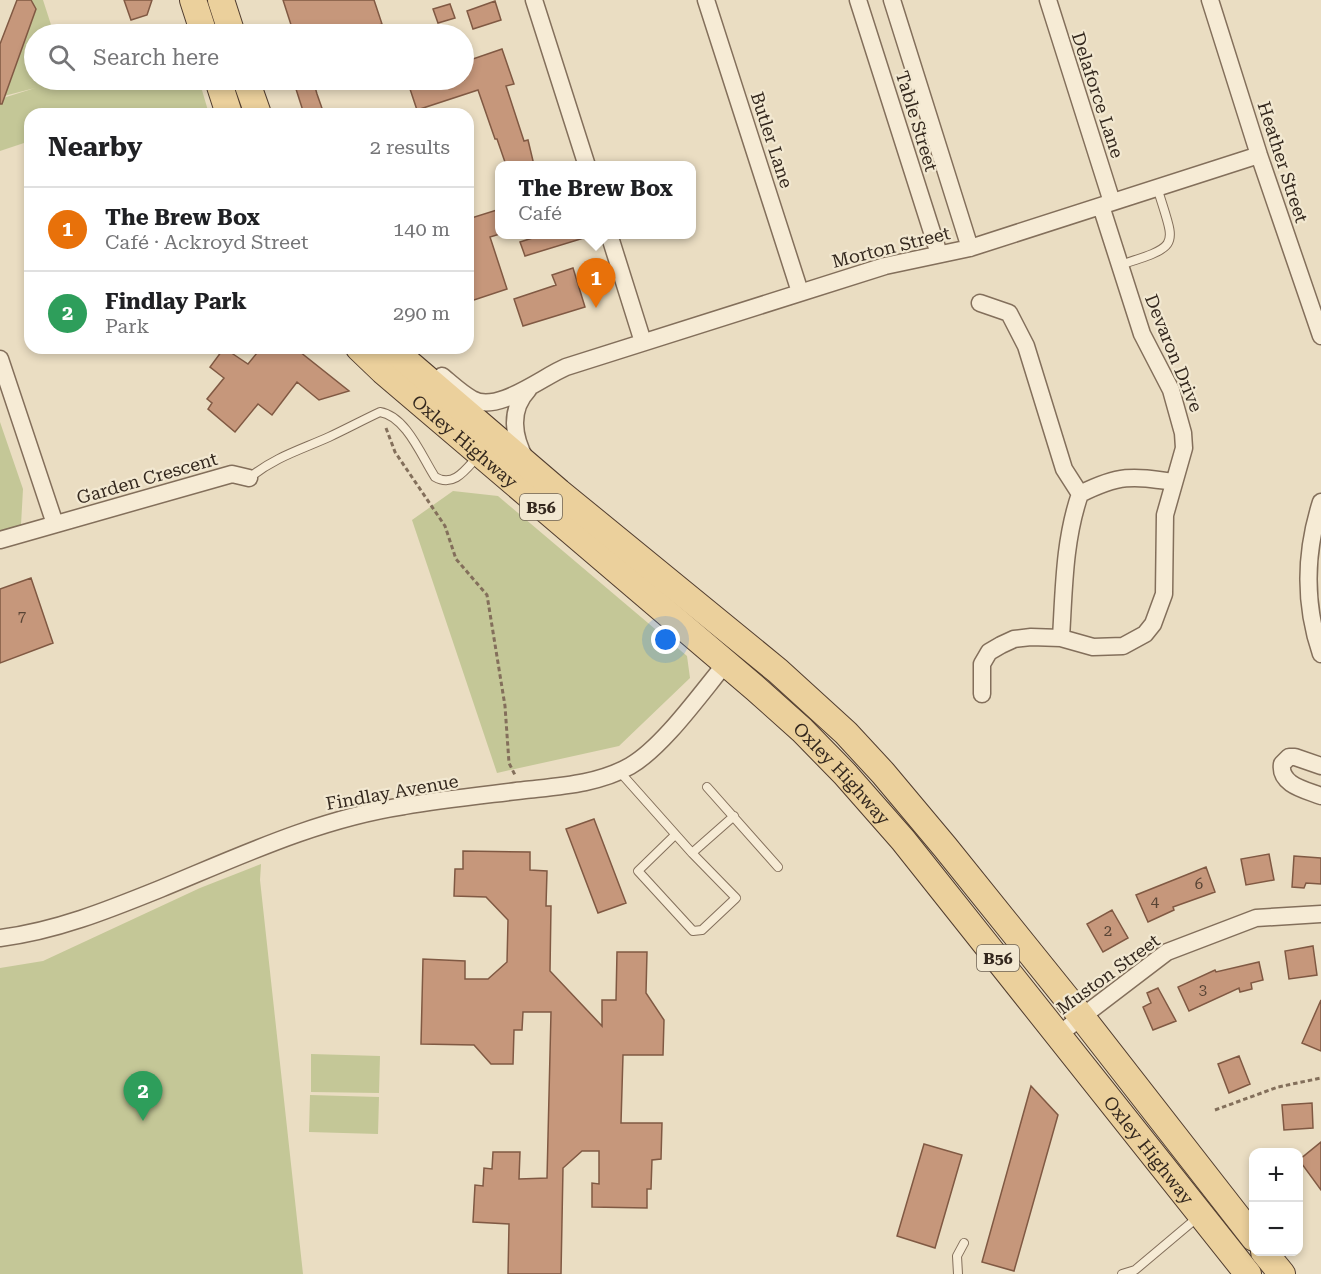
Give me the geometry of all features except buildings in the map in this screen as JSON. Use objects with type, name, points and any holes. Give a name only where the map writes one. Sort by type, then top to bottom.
[{"type":"main road","points":[[193,0],[201,24]]},
{"type":"main road","points":[[221,0],[229,24]]},
{"type":"main road","points":[[221,90],[227,108]]},
{"type":"main road","points":[[250,90],[256,108]]},
{"type":"main road","name":"Oxley Highway","points":[[365,354],[726,663],[802,730],[845,774],[903,840],[1248,1274]]},
{"type":"main road","name":"Oxley Highway","points":[[400,356],[528,463],[559,492],[815,703],[883,773],[1081,1016],[1249,1232]]},
{"type":"main road","points":[[726,663],[742,643]]},
{"type":"main road","points":[[1268,1256],[1282,1274]]},
{"type":"street","points":[[534,0],[586,161]]},
{"type":"street","name":"Butler Lane","points":[[706,0],[800,291]]},
{"type":"street","name":"Table Street","points":[[858,0],[939,254]]},
{"type":"street","name":"Table Street","points":[[892,0],[970,248]]},
{"type":"street","name":"Delaforce Lane","points":[[1048,0],[1107,204]]},
{"type":"street","name":"Heather Street","points":[[1210,0],[1259,155],[1321,336]]},
{"type":"street","name":"Morton Street","points":[[400,356],[426,364],[473,400],[482,403],[496,402],[566,367],[800,291],[885,266],[970,248],[1259,155]]},
{"type":"street","name":"Devaron Drive","points":[[982,694],[982,664],[989,652],[1014,639],[1031,637],[1061,638],[1093,647],[1123,646],[1145,634],[1153,624],[1164,594],[1166,515],[1184,448],[1180,417],[1171,390],[1142,334],[1120,265],[1107,204]]},
{"type":"street","points":[[611,239],[643,342]]},
{"type":"street","points":[[980,303],[1009,313],[1026,346],[1064,469],[1080,494]]},
{"type":"street","points":[[0,359],[55,524]]},
{"type":"street","name":"Morton Street","points":[[528,463],[515,433],[514,414],[520,398],[535,383]]},
{"type":"street","name":"Garden Crescent","points":[[0,540],[232,474],[249,478]]},
{"type":"street","points":[[1061,638],[1066,552],[1073,514],[1080,494],[1109,481],[1122,478],[1135,477],[1174,482]]},
{"type":"street","points":[[1321,502],[1314,523],[1309,551],[1308,591],[1314,634],[1321,654]]},
{"type":"street","name":"Findlay Avenue","points":[[0,938],[47,929],[98,915],[281,840],[336,820],[405,805],[569,786],[602,778],[619,771],[645,755],[726,663]]},
{"type":"street","points":[[1321,766],[1289,757],[1282,764],[1281,769],[1288,782],[1321,796]]},
{"type":"street","name":"Muston Street","points":[[1058,1035],[1167,952],[1256,918],[1321,914]]},
{"type":"lane","points":[[1120,265],[1157,253],[1166,247],[1171,239],[1170,228],[1157,187]]},
{"type":"lane","points":[[249,478],[287,453],[328,437],[380,412],[396,418],[405,428],[435,477],[443,482],[451,481],[459,476],[480,454]]},
{"type":"lane","points":[[619,771],[692,854],[736,898],[702,930],[693,931],[638,871],[675,835]]},
{"type":"lane","points":[[707,787],[778,867]]},
{"type":"lane","points":[[692,854],[734,816]]},
{"type":"lane","points":[[1122,1274],[1135,1270],[1200,1215]]},
{"type":"lane","points":[[958,1274],[957,1256],[964,1243]]},
{"type":"path","points":[[380,412],[395,452],[445,526],[456,559],[487,595],[505,706],[509,763],[524,790]]},
{"type":"path","points":[[1215,1110],[1278,1087],[1321,1078]]},
{"type":"green space","points":[[31,0],[43,0],[51,24],[31,24],[36,9]]},
{"type":"green space","points":[[24,43],[24,90],[27,90],[0,97],[0,83],[11,80]]},
{"type":"green space","points":[[29,90],[202,90],[207,108],[24,108],[24,143],[0,151],[0,99]]},
{"type":"green space","points":[[0,422],[23,489],[21,525],[0,532]]},
{"type":"green space","points":[[453,491],[498,496],[687,656],[690,678],[619,746],[497,773],[412,520]]},
{"type":"green space","points":[[261,864],[260,880],[303,1274],[0,1274],[0,968],[43,961],[200,888]]},
{"type":"green space","points":[[311,1054],[380,1056],[379,1093],[311,1092]]},
{"type":"green space","points":[[310,1095],[379,1097],[378,1134],[309,1132]]},
{"type":"place","name":"The Brew Box","points":[[596,308]]},
{"type":"place","name":"Findlay Park","points":[[143,1121]]}]
